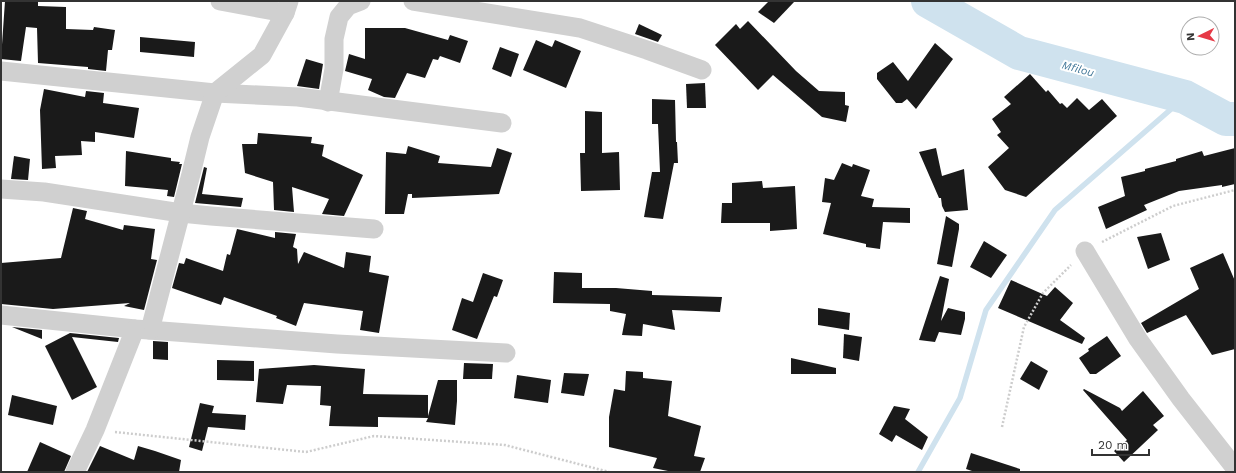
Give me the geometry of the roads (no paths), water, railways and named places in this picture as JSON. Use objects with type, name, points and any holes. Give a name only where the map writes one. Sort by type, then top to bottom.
[{"type":"street","points":[[75,472],[143,329],[181,213],[200,137],[215,93],[262,55],[287,7],[220,1]]},
{"type":"street","points":[[328,102],[334,69],[334,39],[339,17],[348,6],[361,1]]},
{"type":"street","points":[[413,1],[580,28],[702,70]]},
{"type":"street","points":[[1,71],[215,93],[298,97],[502,123]]},
{"type":"street","points":[[1,189],[44,192],[181,213],[374,229]]},
{"type":"street","points":[[1085,252],[1138,338],[1182,399],[1235,468]]},
{"type":"street","points":[[1,315],[143,329],[337,344],[506,353]]},
{"type":"waterway","name":"Mfilou","points":[[928,1],[1019,53],[1185,97],[1226,119],[1235,119]]},
{"type":"waterway","points":[[918,472],[960,398],[986,310],[1055,210],[1185,97]]}]
